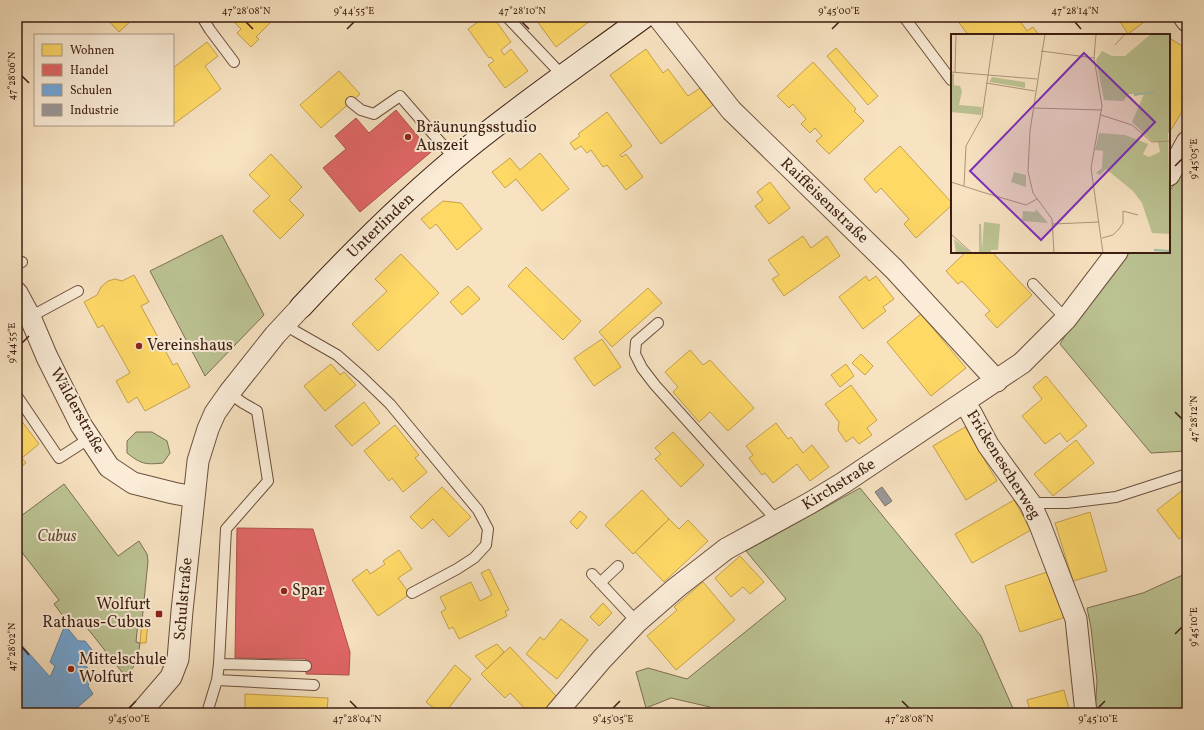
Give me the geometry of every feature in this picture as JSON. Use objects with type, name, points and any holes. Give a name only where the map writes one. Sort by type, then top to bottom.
[{"type":"main road","name":"Unterlinden","points":[[300,306],[336,268],[388,218],[455,159],[518,109],[644,17]]},
{"type":"street","name":"Raiffeisenstraße","points":[[658,17],[731,110],[894,269],[997,381]]},
{"type":"street","points":[[1184,17],[1187,21]]},
{"type":"street","points":[[1170,173],[1187,142]]},
{"type":"street","name":"Kirchstraße","points":[[556,713],[602,659],[638,622],[676,588],[726,549],[844,483],[1022,363],[1066,319],[1116,253]]},
{"type":"street","name":"Wälderstraße","points":[[17,293],[30,317],[47,357],[81,425],[109,467],[133,483],[194,497]]},
{"type":"street","name":"Unterlinden","points":[[194,497],[198,461],[215,413],[229,393],[300,306]]},
{"type":"street","name":"Frickenescherweg","points":[[964,402],[988,446],[1030,503],[1040,525],[1076,620],[1086,713]]},
{"type":"street","name":"Schulstraße","points":[[144,712],[171,677],[178,659],[194,497]]},
{"type":"lane","points":[[202,17],[234,62]]},
{"type":"lane","points":[[507,17],[563,76]]},
{"type":"lane","points":[[904,17],[951,79]]},
{"type":"lane","points":[[351,102],[361,110],[374,114],[400,96],[455,159]]},
{"type":"lane","points":[[1033,284],[1066,319]]},
{"type":"lane","points":[[30,317],[78,292]]},
{"type":"lane","points":[[285,323],[295,332],[337,355],[390,404],[478,510],[488,529],[486,545],[474,558],[457,569],[412,593]]},
{"type":"lane","points":[[658,323],[636,342],[635,354],[642,368],[655,385],[770,513],[775,522]]},
{"type":"lane","points":[[207,713],[217,680],[219,664],[226,529],[268,480],[257,411],[243,404],[229,393]]},
{"type":"lane","points":[[17,396],[59,458],[90,438]]},
{"type":"lane","points":[[1030,503],[1067,503],[1116,497],[1187,474]]},
{"type":"lane","points":[[600,583],[618,566]]},
{"type":"lane","points":[[592,574],[638,622]]},
{"type":"lane","points":[[219,664],[306,666]]},
{"type":"lane","points":[[217,680],[314,685]]},
{"type":"green space","points":[[1187,164],[1187,451],[1151,453],[1060,344],[1085,308],[1129,253],[1170,253],[1170,190]]},
{"type":"green space","points":[[222,235],[264,315],[205,376],[150,271]]},
{"type":"green space","points":[[136,432],[152,432],[167,441],[170,453],[163,463],[144,463],[127,453],[127,441]]},
{"type":"green space","name":"Cubus","points":[[64,484],[118,556],[139,541],[147,554],[148,561],[142,621],[138,621],[136,642],[140,643],[136,661],[132,669],[125,676],[88,629],[66,620],[54,604],[59,600],[17,546],[17,519]]},
{"type":"green space","points":[[860,488],[981,636],[1015,713],[710,713],[710,707],[671,698],[646,708],[636,672],[648,668],[687,679],[786,599],[746,551]]},
{"type":"green space","points":[[1187,573],[1187,713],[1095,713],[1097,681],[1091,628],[1087,608],[1143,593]]},
{"type":"building: Wohnen","points":[[105,17],[135,17],[119,32]]},
{"type":"building: Wohnen","points":[[233,17],[276,17],[256,37],[259,39],[251,47],[237,33],[241,29],[231,19]]},
{"type":"building: Wohnen","points":[[485,17],[493,17],[511,42],[501,50],[504,55],[511,49],[528,71],[505,88],[488,65],[494,61],[491,57],[489,58],[468,29]]},
{"type":"building: Wohnen","points":[[534,17],[595,17],[556,47]]},
{"type":"building: Wohnen","points":[[955,17],[1017,17],[1027,31],[1033,27],[1038,34],[967,34]]},
{"type":"building: Wohnen","points":[[1117,17],[1147,17],[1148,19],[1128,34]]},
{"type":"building: Wohnen","points":[[1171,39],[1187,49],[1187,103],[1171,130],[1170,130]]},
{"type":"building: Wohnen","points":[[207,42],[218,56],[205,66],[221,89],[175,123],[174,122],[174,67]]},
{"type":"building: Wohnen","points":[[836,48],[878,96],[868,105],[827,56]]},
{"type":"building: Wohnen","points":[[646,49],[663,73],[668,69],[688,96],[700,88],[713,105],[661,144],[610,75]]},
{"type":"building: Wohnen","points":[[813,62],[856,109],[854,111],[864,121],[829,154],[816,141],[822,136],[815,128],[810,133],[801,124],[806,119],[793,104],[789,108],[777,96]]},
{"type":"building: Wohnen","points":[[339,71],[360,94],[321,128],[300,105]]},
{"type":"building: Wohnen","points":[[17,111],[21,117],[17,120]]},
{"type":"building: Wohnen","points":[[607,112],[632,146],[620,155],[622,157],[626,154],[643,177],[626,190],[607,165],[603,167],[591,150],[587,153],[581,146],[575,150],[570,143],[580,136],[578,134]]},
{"type":"building: Wohnen","points":[[900,146],[951,202],[951,206],[916,238],[904,224],[909,219],[881,188],[876,193],[864,179]]},
{"type":"building: Wohnen","points":[[540,153],[569,189],[542,211],[516,179],[505,188],[492,172],[510,158],[520,170]]},
{"type":"building: Wohnen","points":[[271,154],[302,187],[289,200],[304,215],[280,239],[253,211],[270,196],[249,175]]},
{"type":"building: Wohnen","points":[[770,182],[790,208],[769,224],[755,206],[763,200],[757,192]]},
{"type":"building: Wohnen","points":[[443,201],[461,203],[482,229],[457,250],[436,224],[430,229],[421,219]]},
{"type":"building: Wohnen","points":[[803,236],[811,248],[827,236],[840,256],[784,296],[772,279],[779,275],[768,260]]},
{"type":"building: Wohnen","points":[[965,253],[993,253],[1032,295],[997,328],[985,315],[990,311],[962,281],[958,284],[946,271]]},
{"type":"building: Wohnen","points":[[401,254],[439,293],[378,351],[352,324],[387,291],[375,279]]},
{"type":"building: Wohnen","points":[[526,267],[581,321],[563,340],[508,286]]},
{"type":"building: Wohnen","name":"Vereinshaus","points":[[134,275],[149,302],[141,306],[173,365],[177,363],[190,387],[145,411],[137,397],[128,403],[116,381],[130,373],[103,325],[98,328],[84,302],[97,295],[101,287],[108,281],[115,279],[122,281]]},
{"type":"building: Wohnen","points":[[866,276],[869,281],[876,276],[894,299],[883,307],[886,311],[863,329],[839,297]]},
{"type":"building: Wohnen","points":[[468,286],[480,299],[462,315],[450,302]]},
{"type":"building: Wohnen","points":[[648,288],[662,303],[612,347],[599,332]]},
{"type":"building: Wohnen","points":[[921,314],[966,368],[931,396],[887,342]]},
{"type":"building: Wohnen","points":[[602,339],[621,367],[594,386],[574,358]]},
{"type":"building: Wohnen","points":[[690,350],[703,365],[710,360],[754,408],[728,431],[710,412],[699,422],[673,392],[678,387],[665,372]]},
{"type":"building: Wohnen","points":[[861,354],[873,366],[865,375],[852,363]]},
{"type":"building: Wohnen","points":[[331,364],[340,375],[344,372],[356,385],[325,411],[304,386]]},
{"type":"building: Wohnen","points":[[846,364],[854,376],[840,387],[831,375]]},
{"type":"building: Wohnen","points":[[1046,376],[1087,426],[1067,442],[1060,433],[1045,444],[1022,416],[1042,399],[1033,387]]},
{"type":"building: Wohnen","points":[[851,385],[877,420],[867,428],[872,435],[859,444],[853,437],[846,442],[838,430],[839,422],[825,404]]},
{"type":"building: Wohnen","points":[[364,402],[380,423],[352,446],[335,426]]},
{"type":"building: Wohnen","points":[[17,415],[39,444],[22,458],[26,463],[17,470]]},
{"type":"building: Wohnen","points":[[776,423],[788,439],[791,437],[803,453],[812,445],[829,467],[810,481],[797,464],[773,483],[765,473],[762,475],[749,458],[753,455],[746,446]]},
{"type":"building: Wohnen","points":[[395,425],[419,455],[415,458],[427,472],[403,492],[392,478],[389,481],[364,451]]},
{"type":"building: Wohnen","points":[[965,427],[997,481],[966,500],[933,446]]},
{"type":"building: Wohnen","points":[[673,432],[704,465],[681,487],[655,459],[661,454],[655,448]]},
{"type":"building: Wohnen","points":[[1076,440],[1094,463],[1053,496],[1034,474]]},
{"type":"building: Wohnen","points":[[442,487],[471,517],[449,537],[433,519],[422,529],[410,517]]},
{"type":"building: Wohnen","points":[[1187,487],[1187,533],[1179,539],[1157,510]]},
{"type":"building: Wohnen","points":[[642,490],[669,519],[633,554],[605,525]]},
{"type":"building: Wohnen","points":[[1014,500],[1031,530],[972,563],[955,534]]},
{"type":"building: Wohnen","points":[[580,511],[587,517],[577,529],[570,522]]},
{"type":"building: Wohnen","points":[[1090,512],[1107,571],[1073,581],[1055,523]]},
{"type":"building: Wohnen","points":[[669,519],[679,529],[688,520],[708,541],[664,582],[635,552]]},
{"type":"building: Wohnen","points":[[399,550],[412,569],[398,578],[410,594],[378,616],[352,580],[367,569],[370,574],[385,564],[383,561]]},
{"type":"building: Wohnen","points":[[740,556],[764,582],[750,594],[743,587],[731,597],[715,578]]},
{"type":"building: Wohnen","points":[[489,569],[509,610],[505,611],[507,616],[459,639],[453,627],[449,629],[441,612],[446,609],[440,597],[471,582],[480,601],[492,595],[481,573]]},
{"type":"building: Wohnen","points":[[1050,571],[1066,617],[1020,632],[1005,586]]},
{"type":"building: Wohnen","points":[[703,582],[735,620],[676,670],[647,636],[677,610],[674,607]]},
{"type":"building: Wohnen","points":[[603,603],[612,613],[599,626],[590,617]]},
{"type":"building: Wohnen","points":[[561,619],[588,640],[557,679],[526,654],[540,637],[544,640]]},
{"type":"building: Wohnen","points":[[142,621],[148,622],[146,643],[140,643]]},
{"type":"building: Wohnen","points":[[497,644],[504,652],[487,669],[475,656]]},
{"type":"building: Wohnen","points":[[510,647],[557,697],[541,713],[529,713],[510,693],[505,698],[481,674]]},
{"type":"building: Wohnen","points":[[455,665],[471,679],[445,713],[440,713],[426,702]]},
{"type":"building: Wohnen","points":[[1064,690],[1070,713],[1031,713],[1027,700]]},
{"type":"building: Wohnen","points":[[245,694],[328,698],[327,713],[245,713]]},
{"type":"building: Handel","points":[[396,110],[431,152],[360,212],[323,168],[346,149],[335,136],[356,118],[369,133]]},
{"type":"building: Handel","name":"Spar","points":[[237,528],[313,529],[350,652],[349,675],[306,674],[306,659],[235,658]]},
{"type":"building: Schulen","name":"Mittelschule Wolfurt","points":[[65,625],[78,641],[85,641],[93,651],[91,661],[86,666],[92,672],[88,686],[93,694],[71,713],[17,713],[17,642],[18,641],[50,677],[55,666],[50,662]]},
{"type":"building: Industrie","points":[[882,487],[892,501],[885,506],[875,492]]},
{"type":"place","name":"Bräunungsstudio Auszeit","points":[[408,137]]},
{"type":"place","name":"Vereinshaus","points":[[139,346]]},
{"type":"place","name":"Spar","points":[[284,591]]},
{"type":"place","name":"Wolfurt Rathaus-Cubus","points":[[159,614]]},
{"type":"place","name":"Mittelschule Wolfurt","points":[[71,669]]}]
